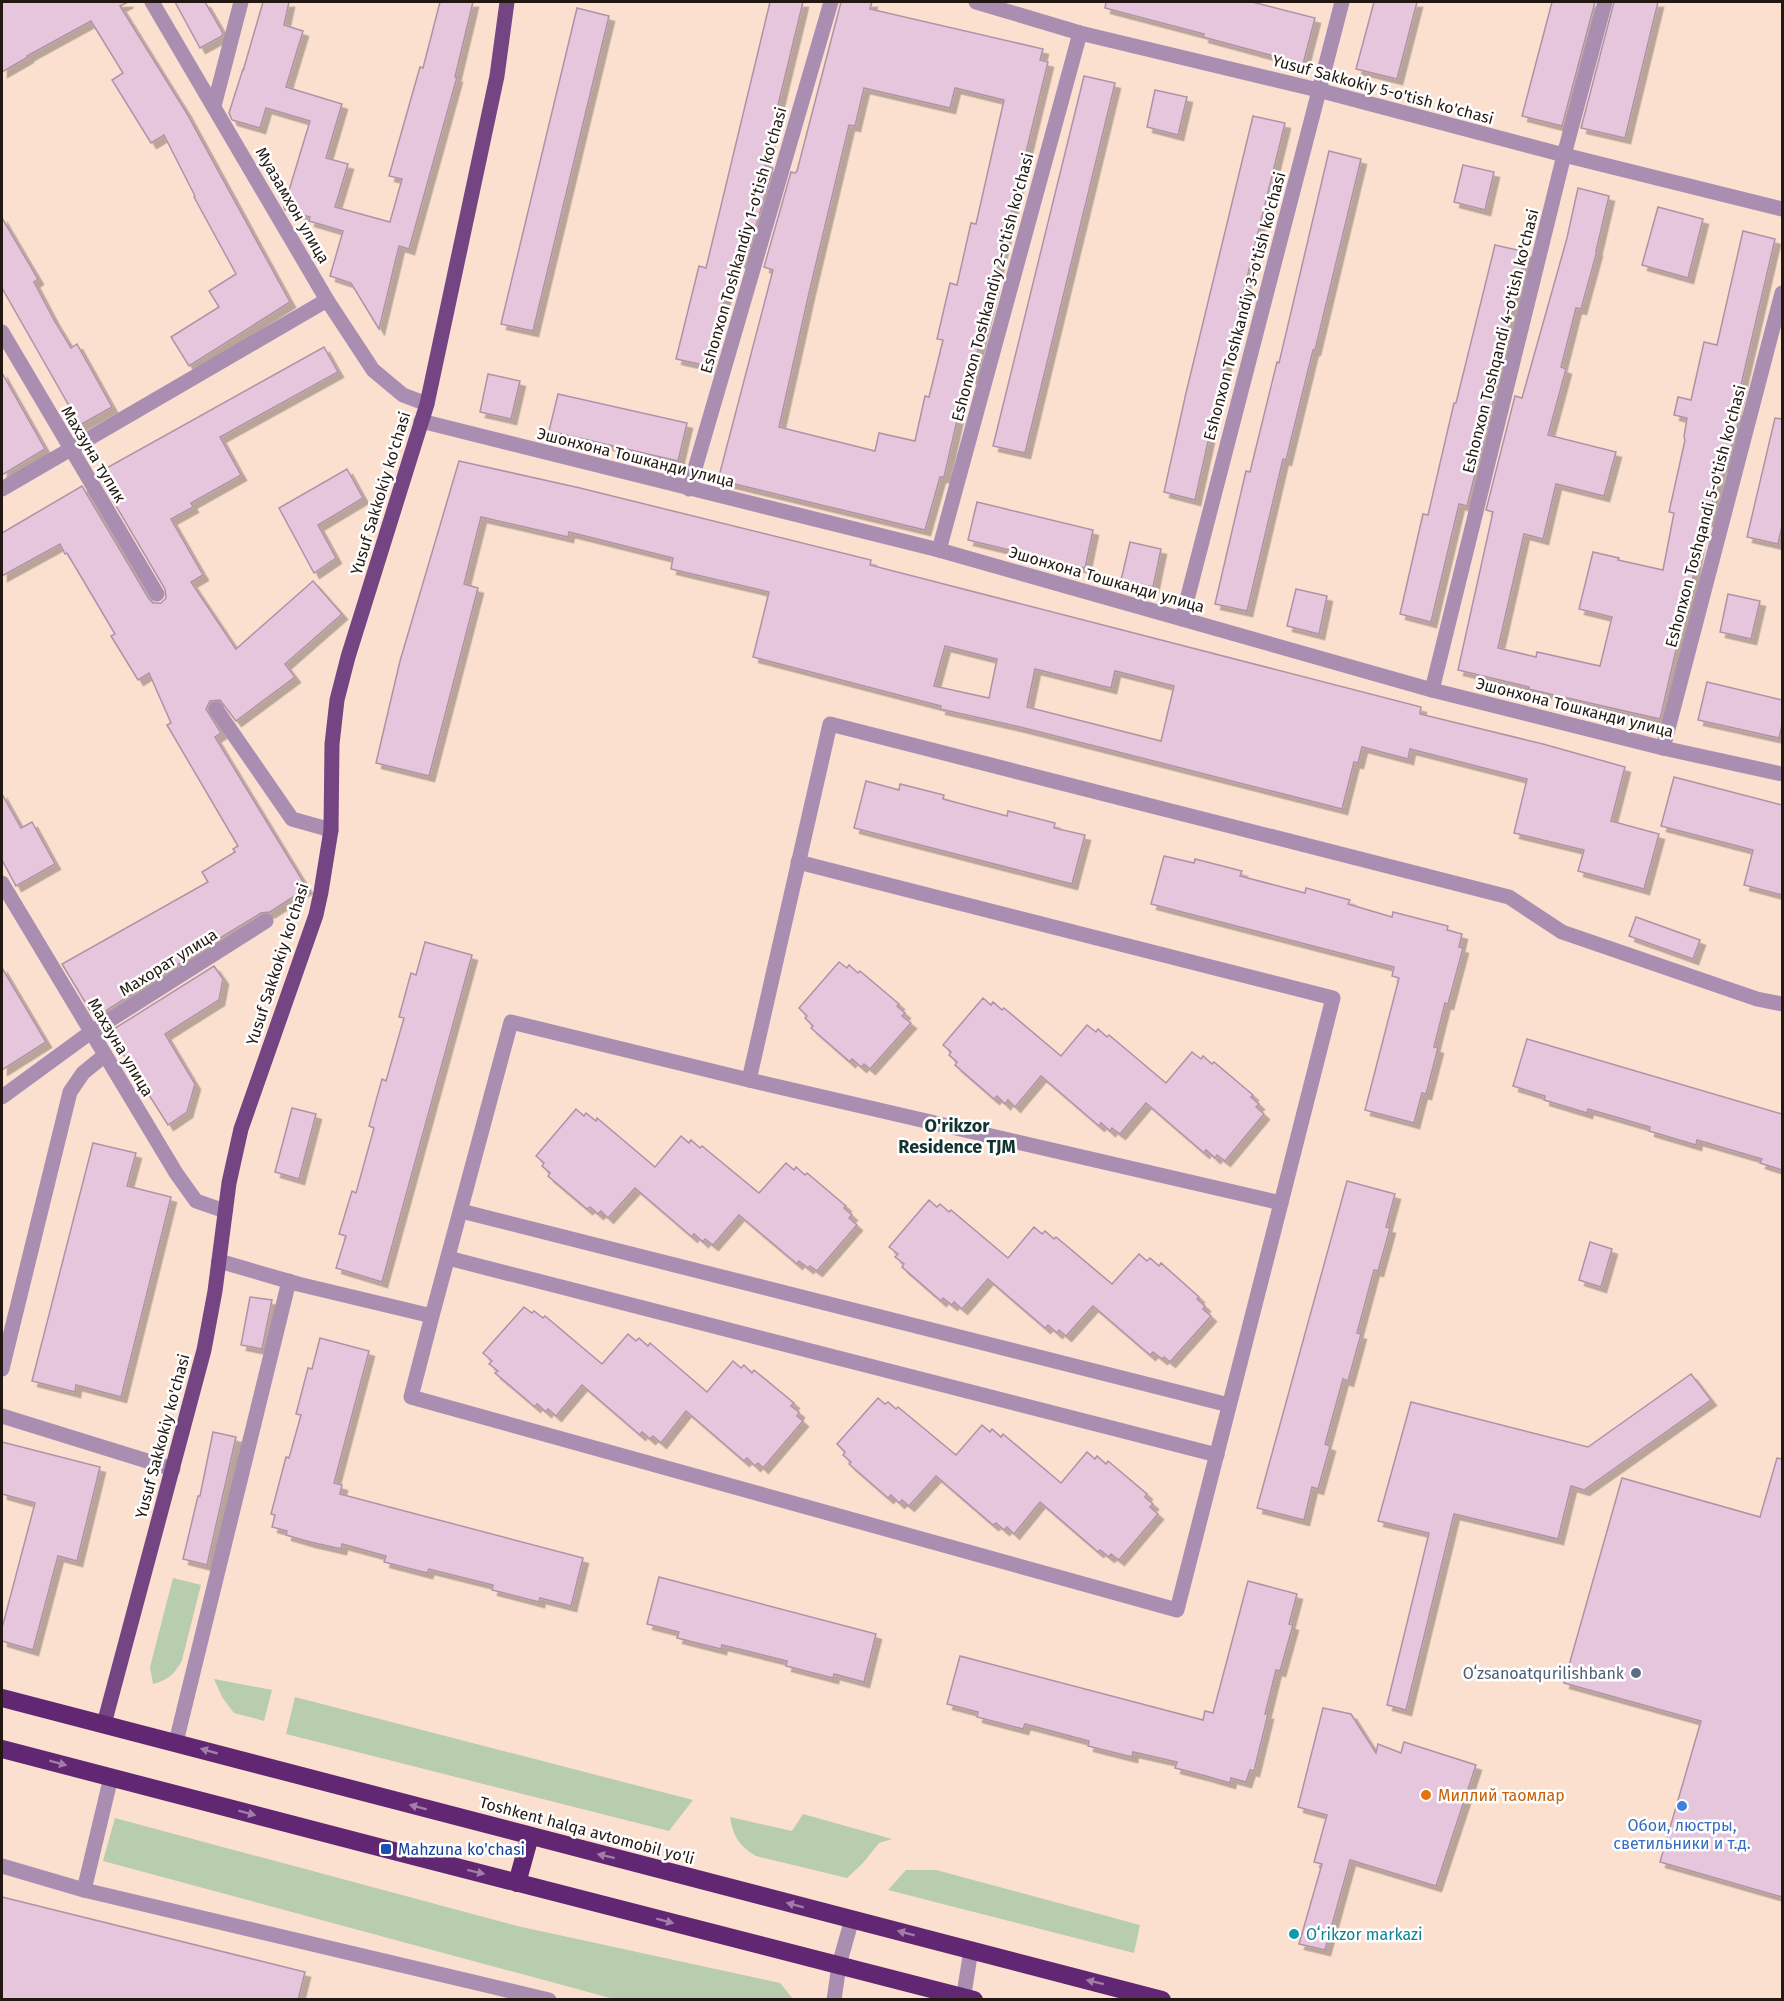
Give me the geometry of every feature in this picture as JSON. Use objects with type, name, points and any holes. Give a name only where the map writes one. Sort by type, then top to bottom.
[{"type":"highway","name":"Toshkent halqa avtomobil yo'li","points":[[2,1698],[1162,2000]]},
{"type":"highway","points":[[2,1749],[967,1999]]},
{"type":"highway","points":[[517,1882],[530,1836]]},
{"type":"main road","name":"Yusuf Sakkokiy ko'chasi","points":[[104,1724],[204,1350],[234,1155],[243,1120],[316,915],[331,830],[332,744],[337,700],[348,657],[427,404],[497,76],[507,2]]},
{"type":"street","name":"Муазамхон улица","points":[[152,2],[327,300],[373,370],[403,395],[427,404]]},
{"type":"street","points":[[214,106],[241,2]]},
{"type":"street","name":"Eshonxon Toshkandiy 1-o'tish ko'chasi","points":[[689,489],[831,2]]},
{"type":"street","name":"Yusuf Sakkokiy 5-o'tish ko'chasi","points":[[976,2],[1080,33],[1318,90],[1564,155],[1782,209]]},
{"type":"street","name":"Eshonxon Toshkandiy 3-o'tish ko'chasi","points":[[1182,619],[1342,2]]},
{"type":"street","name":"Eshonxon Toshqandi 4-o'tish ko'chasi","points":[[1432,690],[1564,155],[1605,2]]},
{"type":"street","name":"Eshonxon Toshkandiy 2-o'tish ko'chasi","points":[[939,550],[1080,33]]},
{"type":"street","name":"Eshonxon Toshqandi 5-o'tish ko'chasi","points":[[1663,748],[1782,293]]},
{"type":"street","points":[[2,489],[327,300]]},
{"type":"street","name":"Махзуна тупик","points":[[2,332],[157,594]]},
{"type":"street","name":"Эшонхона Тошканди улица","points":[[421,421],[939,550],[1432,690],[1663,748],[1782,774]]},
{"type":"street","points":[[216,709],[292,819],[331,830]]},
{"type":"street","points":[[749,1080],[830,724],[1509,897],[1562,932],[1757,999],[1782,1005]]},
{"type":"street","points":[[798,862],[1334,998],[1177,1610],[411,1397],[511,1022],[749,1080],[1281,1203]]},
{"type":"street","name":"Махзуна улица","points":[[2,883],[176,1173],[196,1201],[225,1210]]},
{"type":"street","name":"Махорат улица","points":[[2,1097],[91,1032],[266,921]]},
{"type":"street","points":[[2,1369],[70,1092],[83,1073],[105,1055]]},
{"type":"street","points":[[461,1211],[1230,1405]]},
{"type":"street","points":[[448,1258],[1216,1455]]},
{"type":"street","points":[[219,1261],[289,1281],[432,1316]]},
{"type":"street","points":[[176,1742],[289,1281]]},
{"type":"street","points":[[2,1416],[173,1469]]},
{"type":"street","points":[[84,1890],[111,1777]]},
{"type":"street","points":[[2,1866],[84,1890],[549,2000]]},
{"type":"street","points":[[834,2000],[839,1965],[852,1919]]},
{"type":"street","points":[[967,1999],[971,1950]]},
{"type":"green space","points":[[173,1578],[201,1585],[182,1660],[170,1676],[153,1684],[150,1667]]},
{"type":"green space","points":[[214,1679],[272,1690],[264,1721],[234,1713],[222,1697]]},
{"type":"green space","points":[[295,1697],[693,1800],[669,1831],[286,1734]]},
{"type":"green space","points":[[803,1814],[892,1839],[879,1843],[847,1878],[756,1856],[738,1840],[730,1817],[792,1831]]},
{"type":"green space","points":[[115,1818],[517,1926],[780,1983],[793,1999],[614,1999],[103,1861]]},
{"type":"green space","points":[[906,1870],[936,1870],[1140,1925],[1134,1953],[888,1890]]},
{"type":"building","points":[[2,2],[128,2],[120,6],[186,112],[290,302],[189,366],[171,337],[219,307],[209,291],[236,274],[194,197],[164,135],[151,143],[112,80],[123,73],[91,21],[2,72]]},
{"type":"building","points":[[175,2],[205,2],[223,33],[222,36],[200,48]]},
{"type":"building","points":[[263,2],[289,2],[284,25],[303,31],[286,87],[342,104],[326,158],[348,164],[335,207],[390,222],[402,179],[389,176],[420,67],[423,68],[440,2],[473,2],[455,77],[457,77],[409,249],[399,246],[379,329],[351,283],[330,276],[343,231],[309,221],[310,217],[285,210],[284,207],[310,121],[266,108],[260,128],[232,120],[229,113]]},
{"type":"building","points":[[770,2],[803,2],[764,163],[765,166],[773,168],[745,263],[734,261],[708,366],[676,359],[699,266],[706,268]]},
{"type":"building","points":[[841,2],[872,2],[870,9],[1043,49],[1040,60],[1048,62],[971,378],[967,377],[944,477],[940,477],[925,530],[718,480],[773,270],[764,267],[791,172],[797,171]],"holes":[[[864,88],[950,108],[955,88],[1004,100],[976,224],[971,223],[957,285],[950,283],[937,339],[943,340],[929,397],[925,396],[915,441],[879,433],[875,451],[779,427],[849,125],[855,126]]]},
{"type":"building","points":[[1106,2],[1252,2],[1315,18],[1303,64],[1203,37],[1204,34],[1105,8]]},
{"type":"building","points":[[1374,2],[1417,2],[1397,79],[1356,69]]},
{"type":"building","points":[[1552,2],[1595,2],[1562,126],[1522,116]]},
{"type":"building","points":[[1614,2],[1658,2],[1625,138],[1581,128]]},
{"type":"building","points":[[577,8],[609,16],[533,331],[501,324]]},
{"type":"building","points":[[1084,76],[1115,83],[1025,453],[993,446]]},
{"type":"building","points":[[1155,90],[1187,97],[1178,135],[1147,127]]},
{"type":"building","points":[[1253,116],[1285,123],[1222,379],[1195,500],[1164,492]]},
{"type":"building","points":[[1329,151],[1361,159],[1315,350],[1313,350],[1286,460],[1283,459],[1247,611],[1215,604],[1246,471],[1250,472],[1277,362],[1279,363]]},
{"type":"building","points":[[1463,165],[1494,172],[1485,210],[1454,202]]},
{"type":"building","points":[[1578,188],[1609,196],[1581,309],[1576,308],[1561,367],[1566,369],[1548,435],[1616,452],[1604,496],[1556,484],[1543,539],[1524,534],[1498,648],[1536,657],[1537,652],[1600,666],[1612,617],[1579,609],[1593,552],[1663,570],[1674,513],[1669,512],[1685,440],[1687,418],[1674,415],[1678,397],[1691,400],[1704,342],[1717,345],[1743,231],[1775,239],[1735,411],[1741,413],[1726,467],[1721,466],[1708,521],[1703,520],[1693,577],[1660,719],[1528,689],[1529,687],[1458,670],[1493,512],[1486,510],[1515,396],[1522,398],[1567,238]]},
{"type":"building","points":[[1658,207],[1703,219],[1688,278],[1642,265]]},
{"type":"building","points":[[2,218],[38,279],[34,282],[54,320],[71,348],[77,344],[112,407],[80,425],[2,288]]},
{"type":"building","points":[[1495,245],[1526,252],[1494,391],[1496,391],[1467,506],[1459,504],[1431,622],[1400,614],[1423,514],[1428,515]]},
{"type":"building","points":[[324,347],[338,372],[220,437],[241,475],[191,503],[193,507],[171,519],[203,575],[191,582],[236,649],[313,581],[342,614],[285,664],[295,677],[236,721],[220,700],[210,701],[206,709],[221,733],[215,737],[307,888],[270,912],[261,913],[202,949],[98,1016],[95,1010],[91,1012],[62,964],[208,882],[202,872],[235,852],[233,849],[238,846],[167,725],[171,723],[149,673],[138,680],[111,636],[115,634],[67,553],[65,554],[60,544],[2,576],[2,533],[82,486],[149,599],[153,603],[161,603],[166,598],[165,589],[99,477],[105,473],[103,470]]},
{"type":"building","points":[[2,373],[45,449],[2,475]]},
{"type":"building","points":[[488,374],[520,381],[511,419],[480,412]]},
{"type":"building","points":[[558,394],[687,423],[678,461],[549,431]]},
{"type":"building","points":[[1775,418],[1782,419],[1782,526],[1778,544],[1747,537]]},
{"type":"building","points":[[459,461],[580,488],[871,560],[870,565],[1421,707],[1420,714],[1625,767],[1611,821],[1659,834],[1644,889],[1578,871],[1584,850],[1514,833],[1527,779],[1410,749],[1408,759],[1362,747],[1358,763],[1354,762],[1342,809],[1020,727],[940,709],[941,706],[753,657],[769,592],[671,569],[673,558],[569,532],[568,537],[481,517],[464,584],[478,588],[429,776],[376,763],[400,661]],"holes":[[[945,646],[997,659],[989,698],[934,686]],[[1035,669],[1111,688],[1115,671],[1174,686],[1161,741],[1027,707]]]},
{"type":"building","points":[[347,469],[363,498],[318,525],[336,558],[314,573],[279,508]]},
{"type":"building","points":[[977,502],[1093,530],[1085,568],[968,540]]},
{"type":"building","points":[[1130,542],[1161,549],[1153,587],[1121,580]]},
{"type":"building","points":[[1296,589],[1327,596],[1319,634],[1287,626]]},
{"type":"building","points":[[1728,594],[1760,601],[1751,639],[1720,632]]},
{"type":"building","points":[[1707,682],[1782,700],[1782,725],[1779,738],[1698,720]]},
{"type":"building","points":[[1674,777],[1782,805],[1782,895],[1744,885],[1753,850],[1661,826]]},
{"type":"building","points":[[866,781],[899,790],[900,784],[944,795],[943,799],[1007,816],[1008,811],[1055,823],[1054,828],[1085,835],[1072,884],[854,828]]},
{"type":"building","points":[[2,794],[21,828],[32,822],[55,864],[16,886],[2,860]]},
{"type":"building","points":[[1164,856],[1194,863],[1195,859],[1242,871],[1240,876],[1305,893],[1306,888],[1350,900],[1348,904],[1392,917],[1393,912],[1448,926],[1447,930],[1462,934],[1459,947],[1463,948],[1448,1004],[1445,1003],[1434,1047],[1438,1048],[1426,1094],[1422,1093],[1414,1123],[1365,1110],[1399,978],[1392,976],[1394,967],[1151,904]]},
{"type":"building","points":[[1636,917],[1700,940],[1693,959],[1629,936]]},
{"type":"building","points":[[425,942],[472,955],[382,1282],[336,1268],[346,1236],[339,1234],[352,1191],[356,1193],[374,1128],[369,1126],[382,1079],[386,1081],[404,1018],[399,1017],[411,973],[416,975]]},
{"type":"building","points":[[839,962],[847,968],[849,965],[858,973],[860,971],[899,1004],[897,1006],[905,1013],[902,1016],[911,1023],[870,1069],[864,1064],[861,1067],[852,1059],[850,1062],[811,1028],[813,1026],[805,1018],[807,1016],[799,1008]]},
{"type":"building","points":[[214,966],[223,979],[219,1000],[165,1034],[195,1084],[187,1112],[168,1125],[109,1032]]},
{"type":"building","points":[[2,968],[46,1042],[2,1070]]},
{"type":"building","points":[[983,998],[991,1005],[993,1002],[1002,1010],[1004,1008],[1061,1056],[1087,1025],[1096,1032],[1098,1029],[1107,1037],[1109,1035],[1166,1083],[1192,1052],[1201,1059],[1203,1056],[1212,1064],[1214,1062],[1253,1095],[1251,1097],[1259,1104],[1256,1107],[1264,1114],[1225,1161],[1217,1155],[1215,1158],[1206,1150],[1204,1153],[1146,1103],[1120,1134],[1112,1128],[1110,1131],[1101,1123],[1099,1126],[1041,1076],[1015,1107],[1008,1100],[1005,1104],[997,1096],[994,1099],[955,1065],[957,1062],[949,1055],[951,1052],[943,1045]]},
{"type":"building","points":[[1527,1039],[1782,1114],[1782,1170],[1760,1163],[1762,1159],[1697,1140],[1696,1145],[1649,1131],[1650,1127],[1588,1109],[1587,1113],[1544,1100],[1545,1096],[1513,1086]]},
{"type":"building","points":[[292,1108],[316,1114],[299,1179],[275,1172]]},
{"type":"building","points":[[576,1109],[584,1116],[586,1113],[596,1121],[597,1118],[655,1167],[681,1136],[689,1143],[691,1140],[700,1148],[702,1146],[759,1193],[786,1163],[794,1170],[796,1167],[805,1175],[807,1173],[846,1206],[844,1208],[852,1215],[849,1218],[857,1225],[817,1271],[799,1261],[797,1264],[739,1215],[713,1245],[705,1239],[703,1242],[694,1234],[692,1237],[635,1188],[608,1218],[601,1211],[598,1214],[590,1207],[587,1209],[548,1176],[550,1173],[542,1166],[544,1163],[536,1156]]},
{"type":"building","points":[[93,1143],[136,1153],[127,1186],[171,1197],[121,1397],[76,1385],[75,1392],[32,1381]]},
{"type":"building","points":[[1347,1181],[1395,1194],[1386,1227],[1390,1228],[1378,1271],[1374,1270],[1357,1333],[1361,1334],[1348,1381],[1343,1379],[1325,1444],[1330,1446],[1318,1489],[1312,1487],[1304,1520],[1257,1508]]},
{"type":"building","points":[[929,1200],[937,1207],[940,1204],[949,1212],[951,1210],[1008,1258],[1034,1227],[1042,1234],[1045,1231],[1054,1239],[1056,1237],[1112,1284],[1139,1254],[1147,1261],[1150,1258],[1159,1266],[1161,1263],[1199,1297],[1197,1299],[1205,1306],[1203,1309],[1211,1316],[1170,1362],[1153,1352],[1150,1355],[1093,1306],[1066,1336],[1059,1330],[1057,1333],[1048,1325],[1045,1328],[988,1279],[962,1309],[954,1302],[952,1305],[943,1298],[941,1301],[902,1267],[904,1264],[895,1257],[898,1254],[889,1247]]},
{"type":"building","points":[[1590,1242],[1612,1249],[1601,1287],[1579,1280]]},
{"type":"building","points":[[250,1297],[272,1300],[262,1349],[241,1345]]},
{"type":"building","points":[[524,1307],[543,1318],[545,1316],[602,1364],[628,1334],[636,1341],[639,1338],[648,1346],[650,1343],[707,1392],[733,1361],[741,1368],[744,1365],[752,1373],[754,1370],[794,1403],[791,1406],[799,1412],[797,1416],[803,1421],[763,1468],[758,1463],[755,1466],[747,1458],[744,1461],[686,1411],[661,1443],[653,1436],[650,1439],[642,1432],[640,1435],[582,1385],[556,1416],[548,1409],[546,1412],[537,1404],[535,1407],[495,1373],[498,1371],[489,1364],[492,1361],[483,1353]]},
{"type":"building","points":[[320,1338],[369,1351],[334,1483],[342,1485],[340,1494],[583,1558],[571,1606],[540,1598],[539,1602],[492,1590],[493,1585],[429,1569],[427,1573],[384,1562],[386,1556],[342,1544],[341,1549],[310,1542],[286,1535],[287,1531],[272,1527],[275,1515],[271,1514],[286,1457],[289,1458],[301,1415],[296,1414],[308,1368],[312,1369]]},
{"type":"building","points":[[1691,1374],[1711,1400],[1584,1490],[1571,1486],[1558,1539],[1454,1514],[1406,1710],[1387,1705],[1429,1533],[1378,1521],[1411,1402],[1588,1447]]},
{"type":"building","points":[[878,1398],[885,1404],[888,1402],[896,1409],[898,1407],[956,1455],[982,1425],[990,1432],[992,1429],[1001,1437],[1003,1434],[1061,1483],[1087,1452],[1095,1459],[1097,1456],[1106,1464],[1108,1461],[1147,1494],[1145,1497],[1153,1504],[1150,1507],[1158,1514],[1119,1560],[1111,1554],[1109,1557],[1100,1550],[1098,1552],[1040,1502],[1014,1534],[1007,1527],[1004,1530],[996,1523],[993,1525],[936,1476],[909,1506],[902,1500],[899,1503],[891,1495],[888,1498],[849,1464],[851,1462],[843,1455],[845,1452],[837,1444]]},
{"type":"building","points":[[213,1432],[236,1437],[207,1565],[183,1559],[198,1496],[200,1496]]},
{"type":"building","points":[[2,1442],[100,1467],[77,1561],[58,1556],[33,1650],[2,1641],[2,1628],[35,1503],[2,1494]]},
{"type":"building","points":[[1777,1458],[1782,1459],[1782,1897],[1660,1862],[1701,1721],[1564,1683],[1622,1478],[1760,1517]]},
{"type":"building","points":[[659,1577],[876,1634],[864,1682],[834,1674],[833,1678],[786,1666],[787,1661],[722,1645],[721,1649],[677,1638],[679,1632],[647,1624]]},
{"type":"building","points":[[1248,1581],[1297,1594],[1289,1624],[1293,1625],[1280,1671],[1276,1670],[1254,1771],[1250,1770],[1246,1782],[1231,1778],[1230,1783],[1175,1768],[1177,1762],[1133,1752],[1132,1757],[1088,1746],[1089,1741],[1025,1724],[1023,1729],[977,1717],[978,1712],[947,1704],[960,1656],[1203,1720],[1205,1711],[1213,1713]]},
{"type":"building","points":[[1323,1708],[1351,1714],[1376,1753],[1378,1744],[1401,1753],[1404,1742],[1476,1765],[1436,1886],[1350,1860],[1325,1950],[1299,1944],[1322,1864],[1314,1862],[1327,1815],[1298,1807]]},
{"type":"building","points":[[2,1897],[305,1972],[298,2000],[2,2000]]},
{"type":"place","name":"Oʻzsanoatqurilishbank","points":[[1636,1673]]},
{"type":"place","name":"Миллий таомлар","points":[[1426,1795]]},
{"type":"place","name":"Обои, люстры, светильники и т.д.","points":[[1682,1806]]},
{"type":"place","name":"Mahzuna ko'chasi","points":[[386,1849]]},
{"type":"place","name":"Oʻrikzor markazi","points":[[1294,1934]]},
{"type":"district","name":"O'rikzor Residence TJM","points":[[957,1136]]}]
